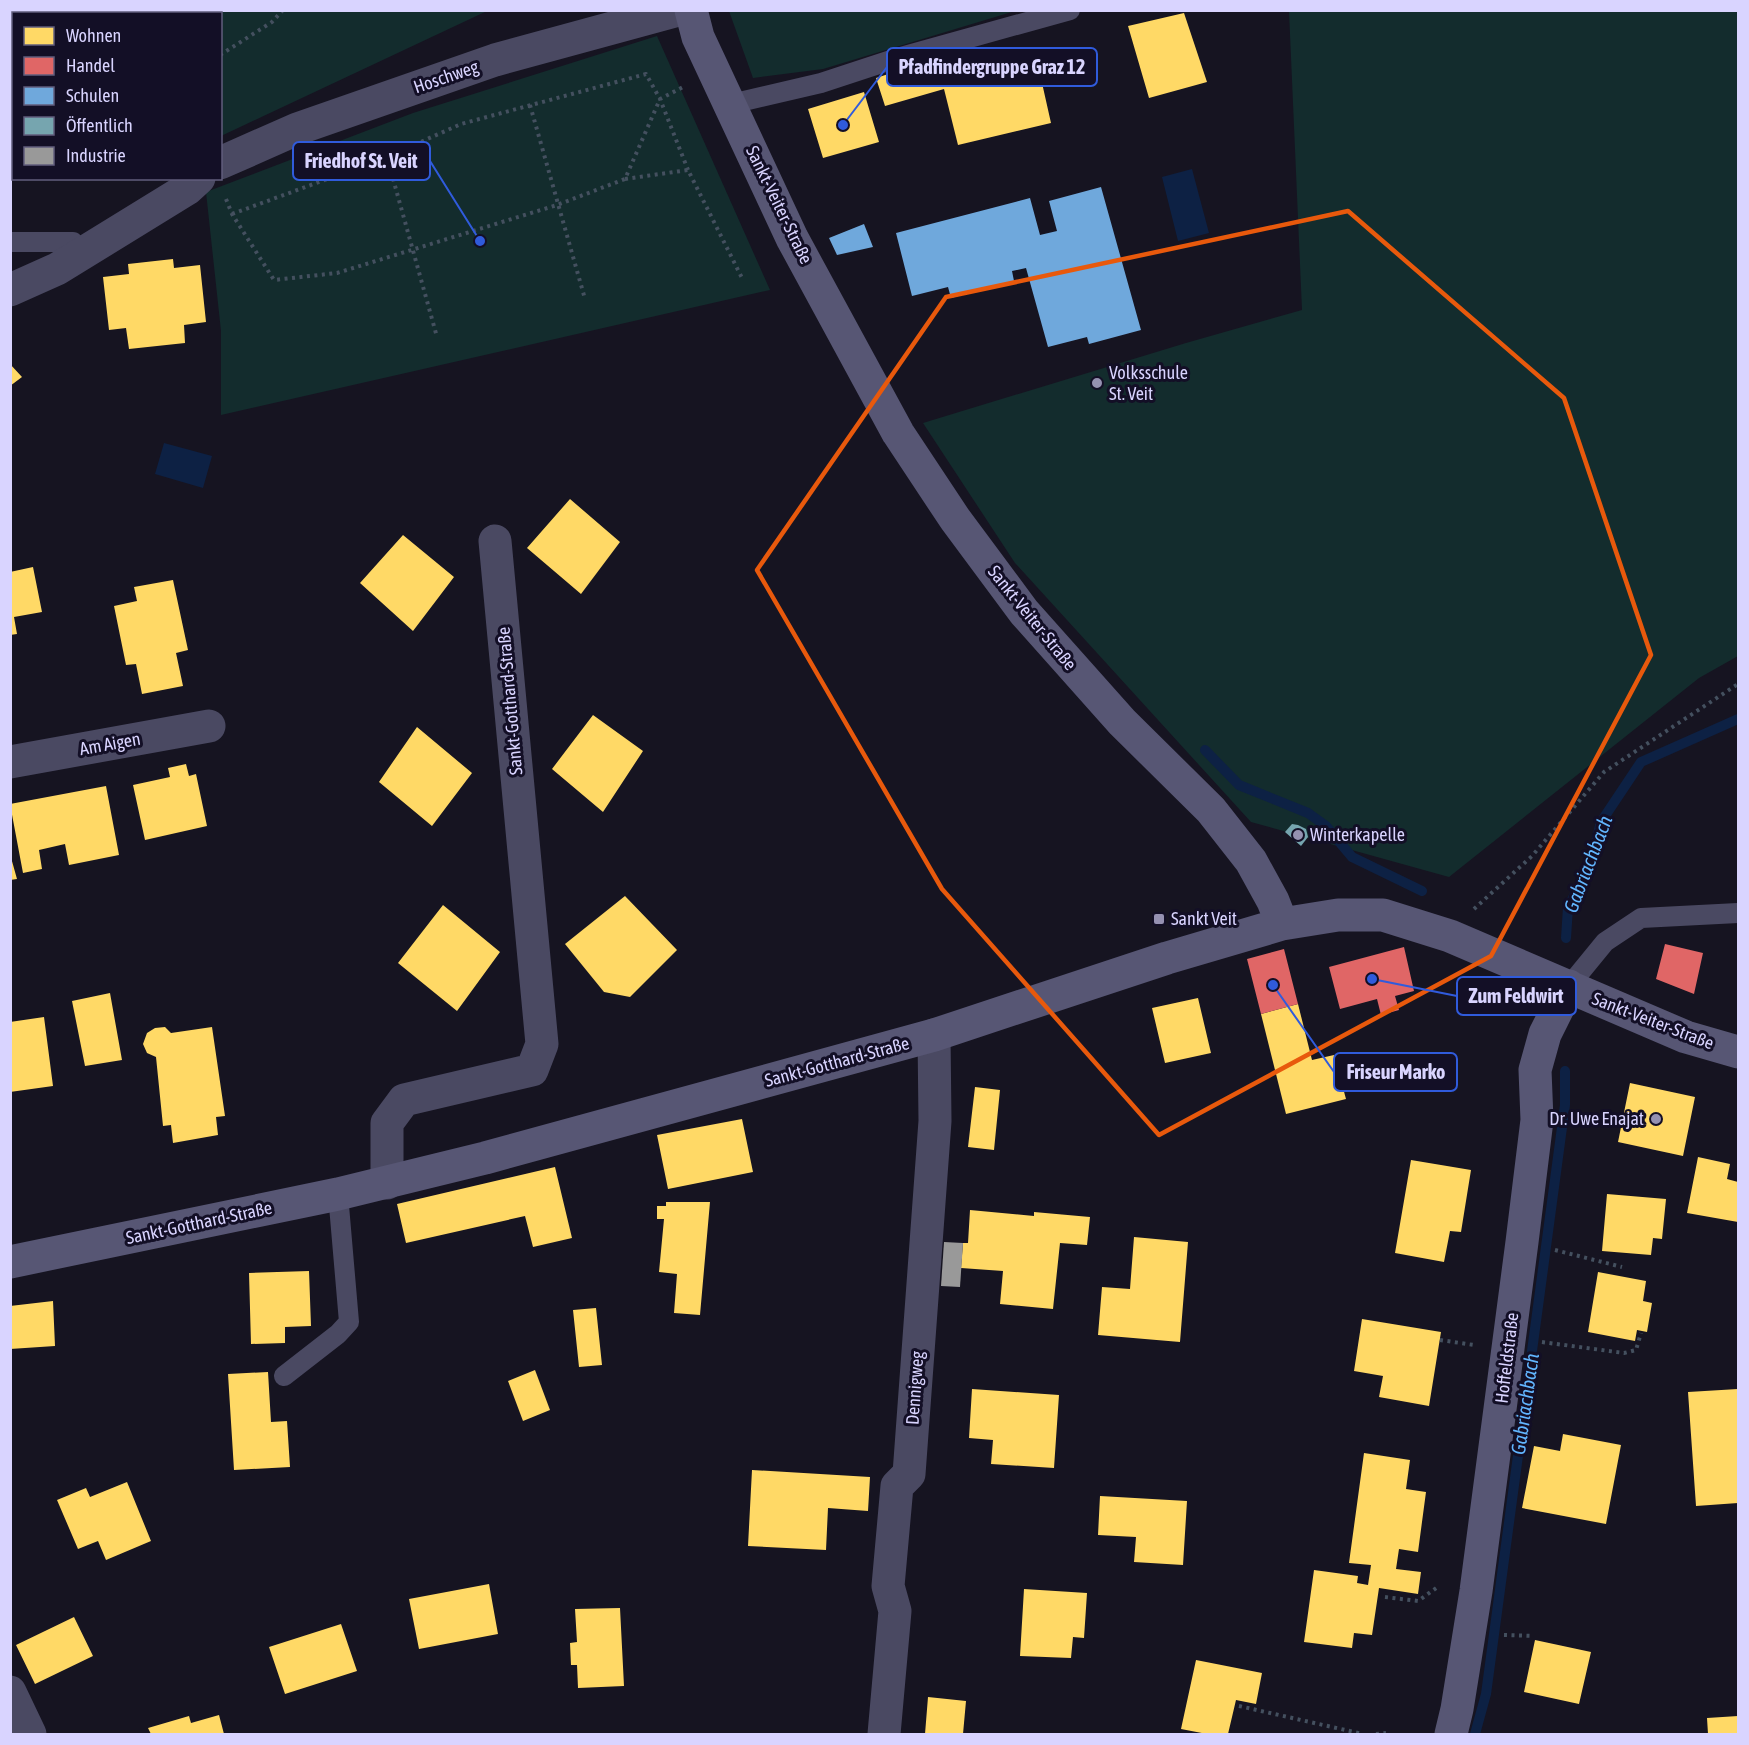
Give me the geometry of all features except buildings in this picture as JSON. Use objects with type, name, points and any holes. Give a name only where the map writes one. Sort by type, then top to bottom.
[{"type":"street","name":"Hoschweg","points":[[222,162],[297,129],[495,60],[678,10]]},
{"type":"street","name":"Sankt-Veiter-Straße","points":[[691,10],[698,37],[792,238],[898,433],[955,519],[1024,612],[1075,670],[1218,819],[1251,861],[1273,901],[1282,924],[1338,915],[1383,915],[1450,936],[1686,1037],[1738,1052]]},
{"type":"street","points":[[10,290],[57,269],[187,189],[212,187]]},
{"type":"street","name":"Sankt-Gotthard-Straße","points":[[387,1183],[387,1123],[404,1100],[532,1070],[542,1044],[495,541]]},
{"type":"street","name":"Am Aigen","points":[[10,762],[209,726]]},
{"type":"street","name":"Sankt-Gotthard-Straße","points":[[10,1262],[338,1194],[486,1158],[934,1035],[1167,957],[1282,924]]},
{"type":"street","name":"Hoffeldstraße","points":[[1451,1734],[1476,1591],[1522,1242],[1537,1120],[1535,1070],[1545,1034],[1569,986]]},
{"type":"street","name":"Dennigweg","points":[[884,1734],[895,1611],[888,1586],[897,1486],[909,1474],[930,1194],[935,1121],[934,1035]]},
{"type":"street","points":[[10,1692],[30,1734]]},
{"type":"lane","points":[[731,104],[820,83],[894,58],[1070,10]]},
{"type":"lane","points":[[10,242],[73,242],[83,253]]},
{"type":"lane","name":"Sankt-Veiter-Straße","points":[[1569,986],[1605,942],[1641,918],[1738,913]]},
{"type":"lane","points":[[284,1376],[338,1334],[349,1322],[338,1194]]},
{"type":"path","points":[[222,54],[272,22],[283,10]]},
{"type":"path","points":[[232,214],[387,157],[461,124],[645,74],[660,99],[688,170],[743,280]]},
{"type":"path","points":[[625,179],[660,99],[692,82]]},
{"type":"path","points":[[530,105],[585,299]]},
{"type":"path","points":[[387,157],[437,337]]},
{"type":"path","points":[[212,187],[274,280],[337,273],[557,205],[625,179],[688,170]]},
{"type":"path","points":[[1450,936],[1472,911],[1532,856],[1604,772],[1738,684]]},
{"type":"path","points":[[1554,1250],[1622,1267]]},
{"type":"path","points":[[1545,1343],[1624,1353],[1636,1350],[1641,1333]]},
{"type":"path","points":[[1440,1340],[1479,1346]]},
{"type":"path","points":[[1385,1597],[1418,1601],[1439,1586]]},
{"type":"path","points":[[1503,1635],[1534,1636]]},
{"type":"path","points":[[1239,1706],[1363,1734]]},
{"type":"path","points":[[1376,1734],[1386,1733]]},
{"type":"highlighted area","points":[[1348,211],[1564,398],[1651,655],[1491,956],[1159,1135],[942,889],[757,570],[946,297]]},
{"type":"green space","points":[[11,10],[487,10],[222,136],[222,12],[12,12],[11,84]]},
{"type":"green space","points":[[729,10],[1015,11],[823,69],[753,78]]},
{"type":"green space","points":[[1289,11],[1738,11],[1738,656],[1699,678],[1449,877],[1251,822],[1015,563],[923,423],[1302,310]]},
{"type":"green space","points":[[657,36],[770,290],[221,415],[221,331],[206,192],[413,113]]},
{"type":"water","points":[[1192,169],[1209,233],[1178,241],[1162,177]]},
{"type":"water","points":[[164,443],[212,456],[203,488],[155,474]]},
{"type":"waterway","name":"Gabriachbach","points":[[1566,938],[1568,907],[1590,867],[1601,822],[1641,762],[1738,719]]},
{"type":"waterway","points":[[1205,750],[1239,785],[1308,813],[1326,826],[1352,857],[1422,891]]},
{"type":"waterway","name":"Gabriachbach","points":[[1475,1734],[1486,1694],[1565,1105],[1565,1071]]},
{"type":"place","name":"Pfadfindergruppe Graz 12","points":[[843,125]]},
{"type":"place","name":"Friedhof St. Veit","points":[[480,241]]},
{"type":"place","name":"Volksschule St. Veit","points":[[1097,383]]},
{"type":"place","name":"Winterkapelle","points":[[1298,835]]},
{"type":"place","name":"Sankt Veit","points":[[1159,919]]},
{"type":"place","name":"Zum Feldwirt","points":[[1372,979]]},
{"type":"place","name":"Friseur Marko","points":[[1273,985]]},
{"type":"place","name":"Dr. Uwe Enajat","points":[[1656,1119]]}]
